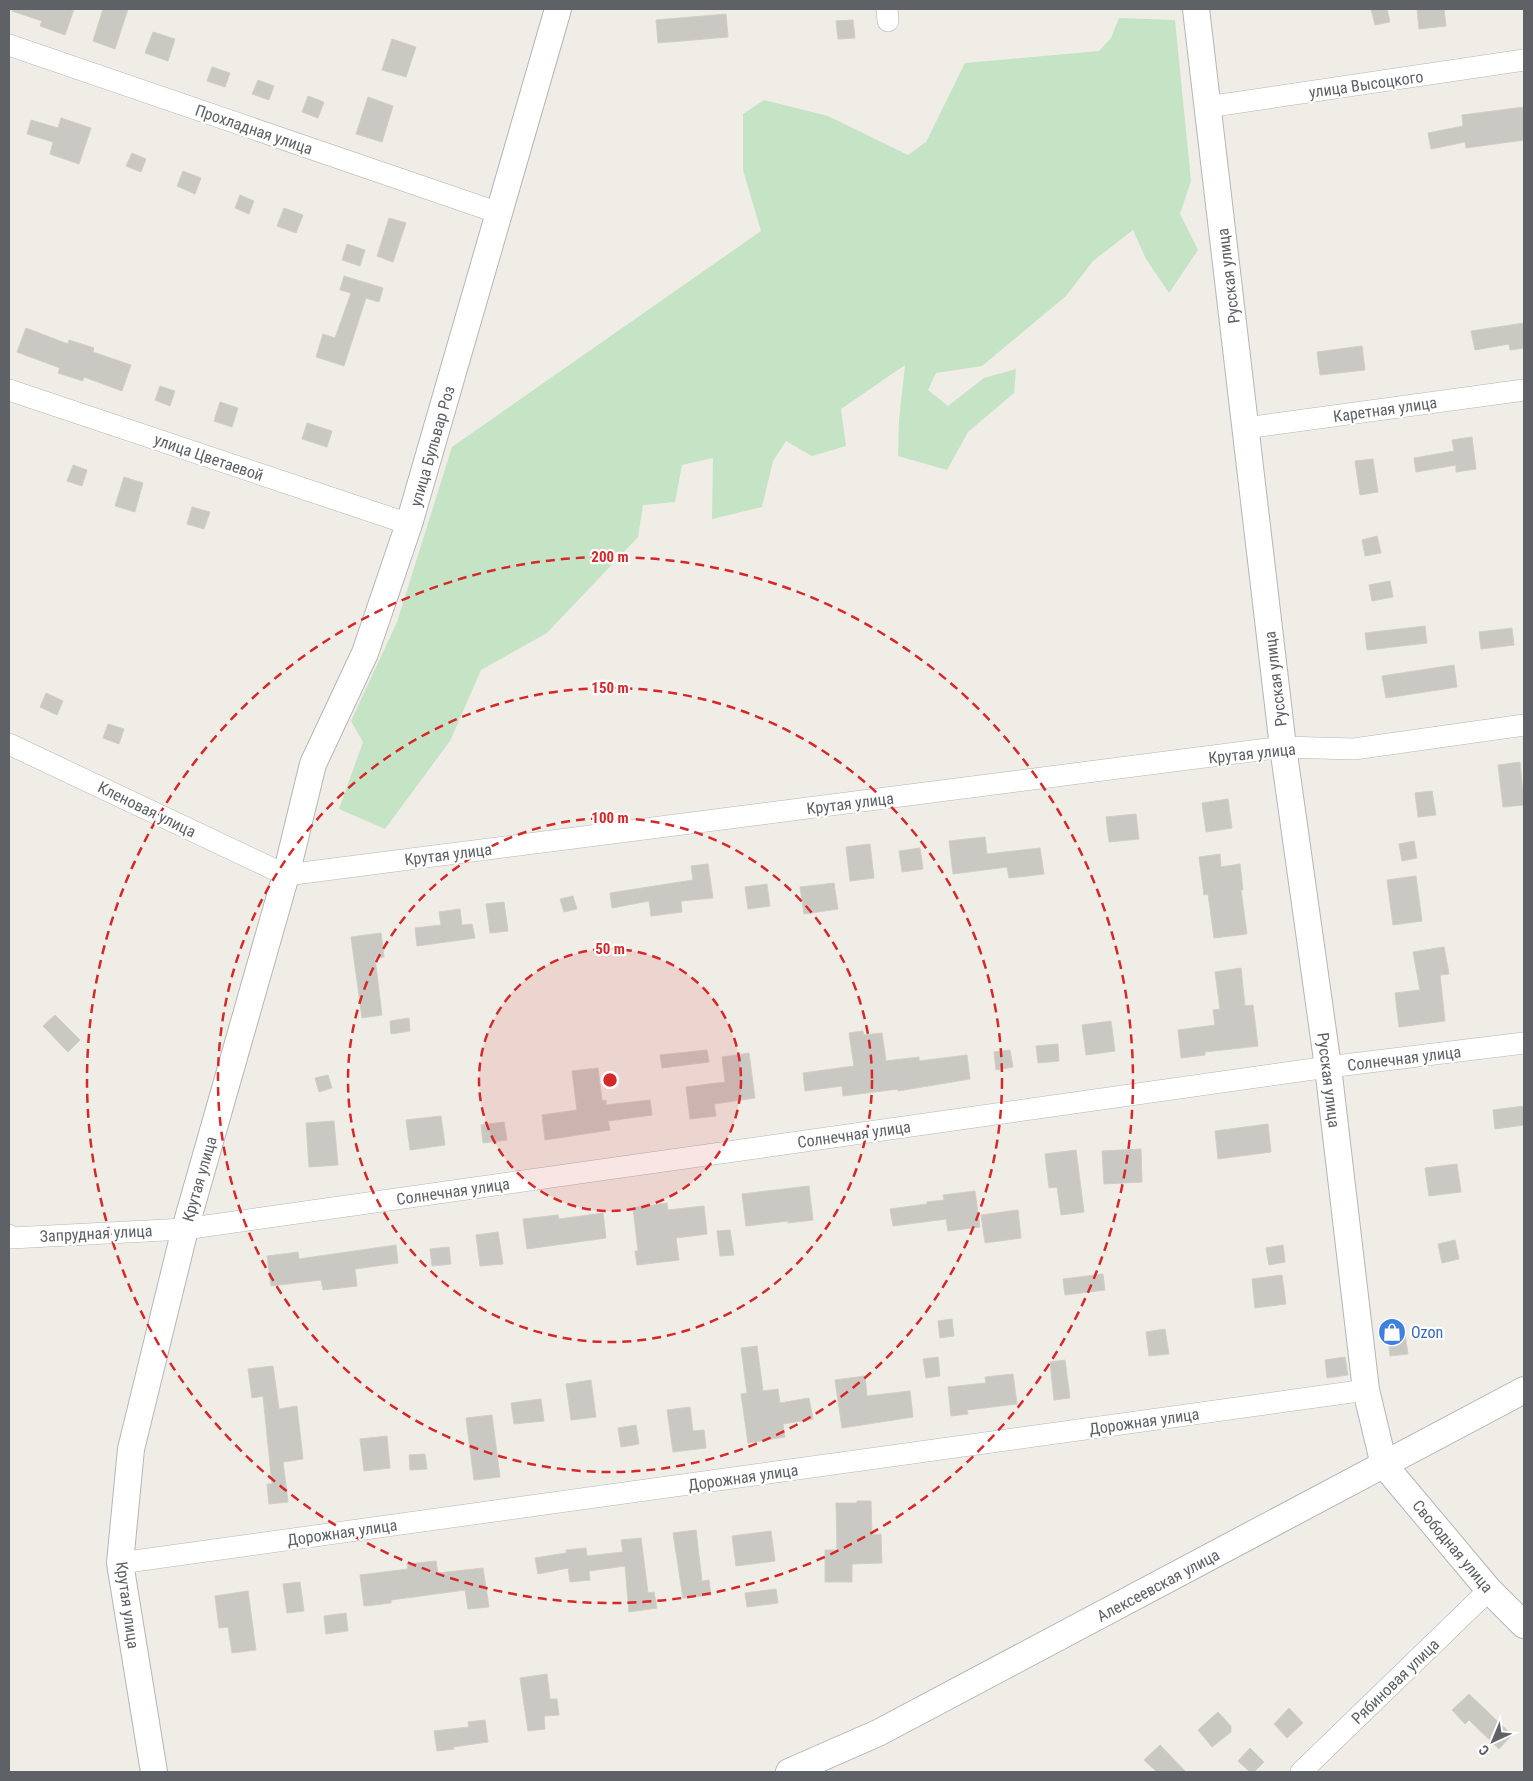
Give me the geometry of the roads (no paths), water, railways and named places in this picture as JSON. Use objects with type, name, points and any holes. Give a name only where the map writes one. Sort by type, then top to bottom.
[{"type":"street","name":"улица Бульвар Роз","points":[[286,875],[313,764],[365,653],[409,524],[558,9]]},
{"type":"street","name":"Русская улица","points":[[1196,9],[1283,747],[1328,1067],[1366,1390],[1384,1465]]},
{"type":"street","name":"Прохладная улица","points":[[9,44],[499,213]]},
{"type":"street","name":"улица Высоцкого","points":[[1207,107],[1524,60]]},
{"type":"street","name":"улица Цветаевой","points":[[9,390],[409,524]]},
{"type":"street","name":"Каретная улица","points":[[1246,428],[1524,390]]},
{"type":"street","name":"Крутая улица","points":[[154,1772],[120,1563],[131,1450],[185,1229],[286,875],[1283,747],[1354,749],[1524,725]]},
{"type":"street","name":"Кленовая улица","points":[[9,744],[286,875]]},
{"type":"street","name":"Солнечная улица","points":[[185,1229],[1328,1067],[1524,1043]]},
{"type":"street","name":"Запрудная улица","points":[[9,1235],[11,1238],[185,1229]]},
{"type":"street","name":"Дорожная улица","points":[[120,1563],[1366,1390]]},
{"type":"street","name":"Алексеевская улица","points":[[789,1772],[878,1733],[1524,1390]]},
{"type":"street","name":"Свободная улица","points":[[1384,1465],[1489,1590],[1524,1625]]},
{"type":"street","name":"Рябиновая улица","points":[[1301,1772],[1489,1590]]},
{"type":"place","name":"Ozon","points":[[1392,1332]]}]
